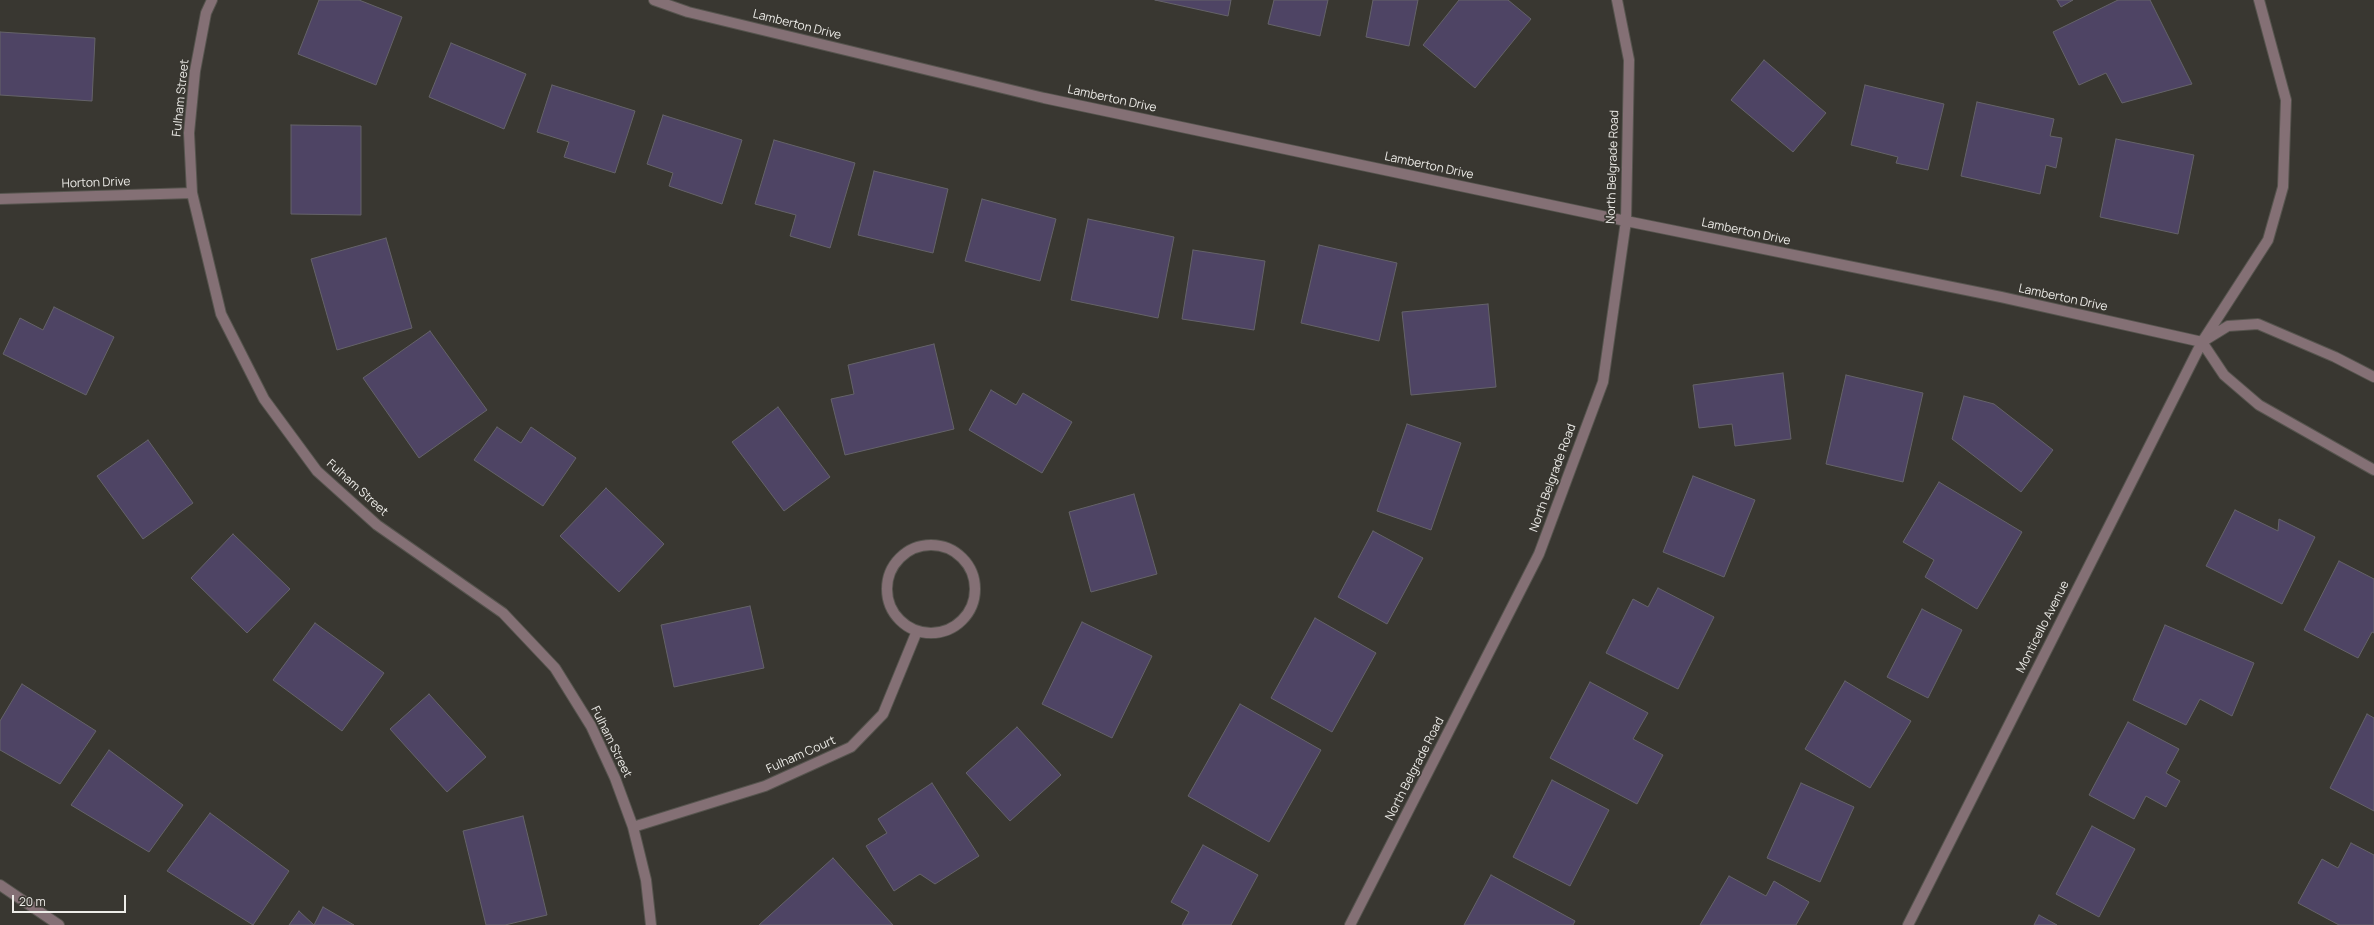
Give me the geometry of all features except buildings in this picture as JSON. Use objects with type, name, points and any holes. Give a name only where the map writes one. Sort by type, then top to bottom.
[{"type":"street","name":"Fulham Street","points":[[212,0],[206,13],[194,79],[189,133],[192,193],[221,314],[264,398],[317,471],[378,524],[503,614],[554,668],[591,726],[615,778],[633,828],[646,880],[651,925]]},
{"type":"street","name":"Lamberton Drive","points":[[654,0],[688,12],[1044,98],[1626,221],[2001,297],[2202,342]]},
{"type":"street","name":"North Belgrade Road","points":[[1350,925],[1540,554],[1603,382],[1626,221],[1629,60],[1617,0]]},
{"type":"street","name":"Monticello Avenue","points":[[1908,925],[2202,342],[2268,240],[2283,187],[2286,100],[2259,0]]},
{"type":"street","name":"Horton Drive","points":[[0,199],[192,193]]},
{"type":"street","points":[[2374,376],[2335,357],[2258,324],[2228,326],[2202,342],[2224,375],[2259,405],[2374,470]]},
{"type":"street","points":[[928,544],[945,547],[960,555],[971,569],[976,586],[974,603],[965,618],[952,628],[935,633],[917,631],[902,622],[892,609],[887,592],[889,575],[898,560],[912,549],[928,544]]},
{"type":"street","name":"Fulham Court","points":[[633,828],[765,786],[851,747],[884,714],[917,631]]},
{"type":"street","points":[[0,885],[59,925]]}]
